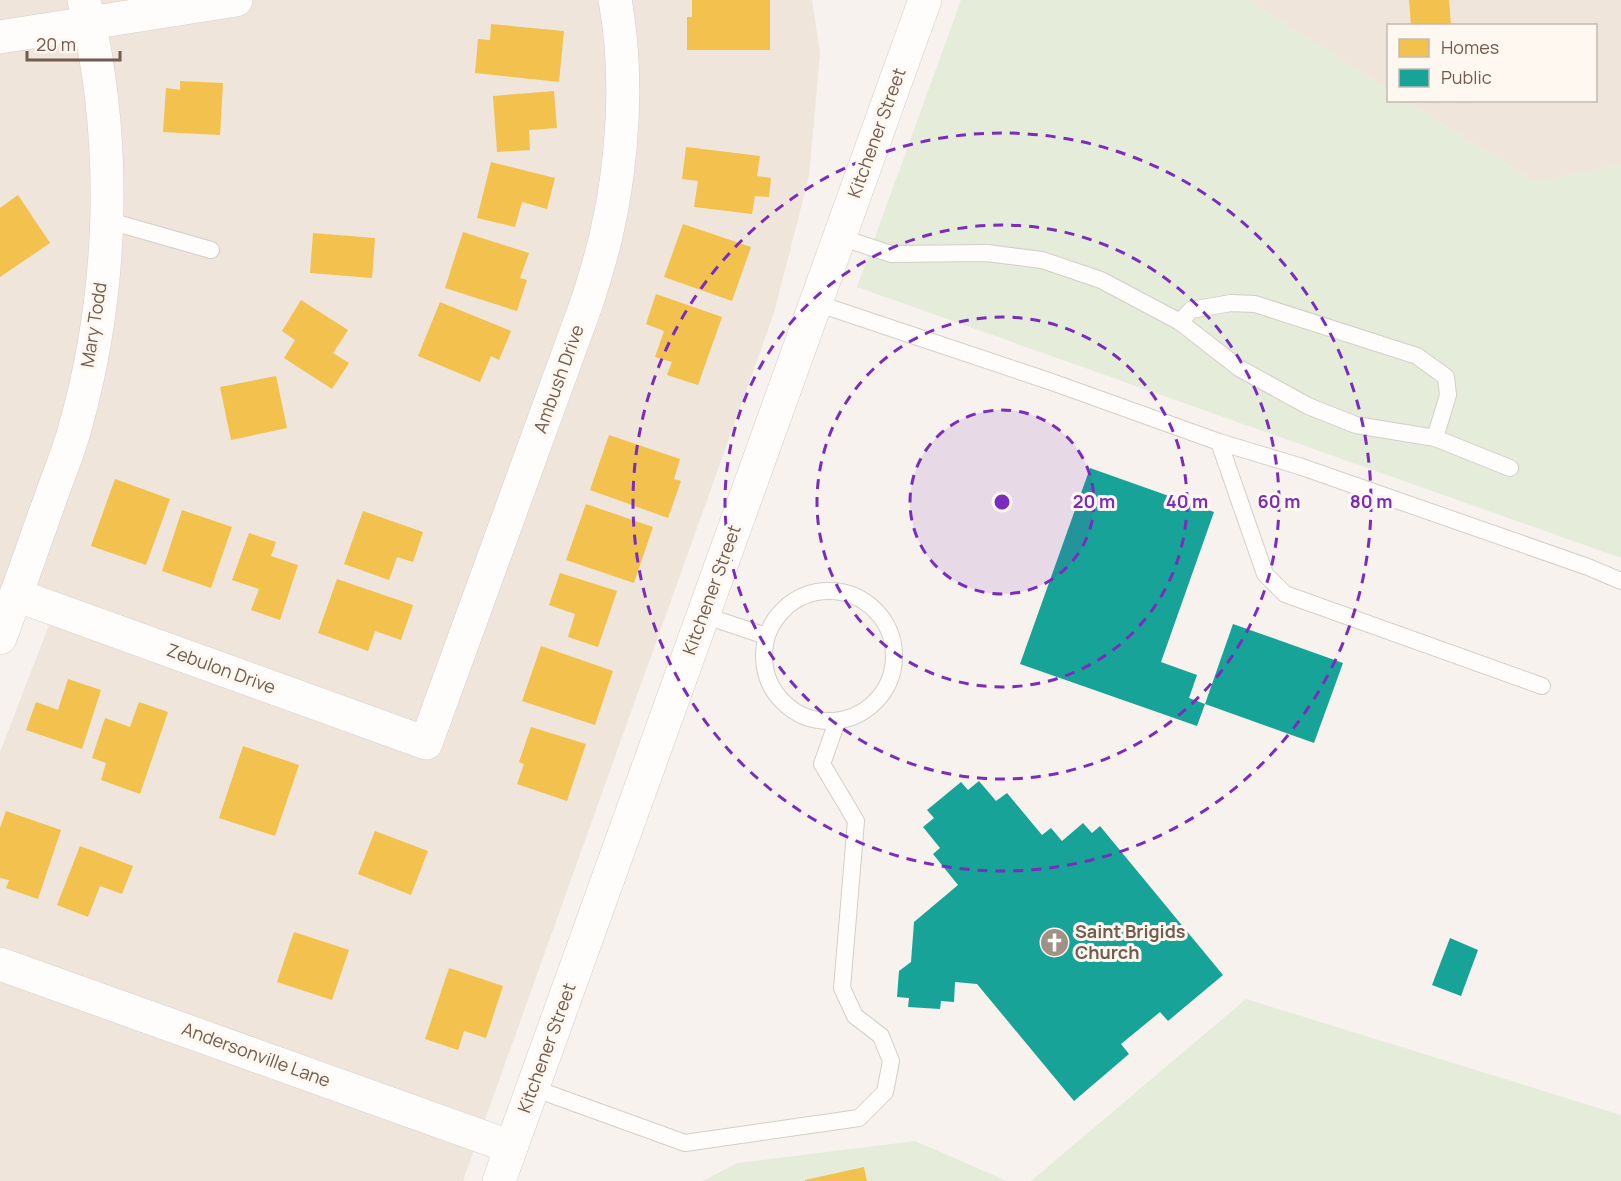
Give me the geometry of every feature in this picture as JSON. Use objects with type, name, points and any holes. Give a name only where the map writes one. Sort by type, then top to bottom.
[{"type":"street","points":[[0,37],[87,12],[236,0]]},
{"type":"street","name":"Ambush Drive","points":[[426,743],[587,302],[606,235],[618,166],[622,96],[620,27],[615,0]]},
{"type":"street","name":"Kitchener Street","points":[[499,1181],[925,0]]},
{"type":"street","name":"Mary Todd","points":[[0,638],[75,429],[100,317],[106,220],[106,152],[102,95],[87,12]]},
{"type":"street","name":"Zebulon Drive","points":[[16,594],[426,743]]},
{"type":"street","name":"Andersonville Lane","points":[[0,964],[511,1147]]},
{"type":"lane","points":[[106,220],[211,250]]},
{"type":"lane","points":[[840,237],[891,254],[987,253],[1042,260],[1101,280],[1180,322],[1239,368],[1308,406],[1356,425],[1435,438],[1510,468]]},
{"type":"lane","points":[[816,303],[1049,381],[1219,442],[1299,466],[1588,567],[1621,582]]},
{"type":"lane","points":[[1180,322],[1191,310],[1231,303],[1255,304],[1417,356],[1446,377],[1448,395],[1435,438]]},
{"type":"lane","points":[[1219,442],[1265,574],[1285,594],[1542,686]]},
{"type":"lane","points":[[833,590],[852,594],[869,603],[886,622],[894,646],[893,673],[881,696],[862,714],[837,722],[811,720],[788,708],[771,688],[763,663],[766,636],[776,616],[792,601],[813,592],[833,590]]},
{"type":"lane","points":[[703,615],[766,636]]},
{"type":"lane","points":[[533,1088],[685,1143],[859,1119],[885,1092],[891,1061],[881,1036],[855,1016],[842,988],[856,821],[822,764],[837,722]]},
{"type":"shaded area","points":[[0,0],[812,0],[820,53],[809,176],[774,313],[463,1181],[0,1181],[0,752],[49,625],[0,592]]},
{"type":"shaded area","points":[[1247,0],[1621,0],[1621,165],[1535,182],[1408,102],[1597,102],[1597,24],[1387,24],[1387,88]]},
{"type":"green space","points":[[961,0],[1247,0],[1387,88],[1387,102],[1408,102],[1535,182],[1621,165],[1621,558],[857,287]]},
{"type":"green space","points":[[1246,999],[1621,1115],[1621,1181],[1031,1181]]},
{"type":"green space","points":[[915,1141],[1007,1181],[703,1181],[737,1163]]},
{"type":"building: Homes","points":[[692,0],[770,0],[770,50],[687,50],[687,17],[692,17]]},
{"type":"building: Homes","points":[[1409,0],[1449,0],[1451,24],[1411,24]]},
{"type":"building: Homes","points":[[491,24],[564,31],[559,82],[475,73],[478,39],[490,40]]},
{"type":"building: Homes","points":[[180,81],[223,83],[220,135],[163,132],[166,88],[180,90]]},
{"type":"building: Homes","points":[[554,91],[557,128],[529,130],[530,150],[497,152],[493,96]]},
{"type":"building: Homes","points":[[686,147],[760,156],[757,176],[771,178],[769,197],[755,196],[752,214],[694,207],[698,181],[682,179]]},
{"type":"building: Homes","points":[[491,162],[555,178],[547,209],[522,202],[515,227],[477,218]]},
{"type":"building: Homes","points":[[18,195],[50,243],[0,277],[0,208]]},
{"type":"building: Homes","points":[[683,224],[751,247],[732,301],[664,277]]},
{"type":"building: Homes","points":[[463,232],[529,253],[520,278],[527,280],[517,311],[445,288]]},
{"type":"building: Homes","points":[[313,233],[375,238],[372,278],[310,273]]},
{"type":"building: Homes","points":[[656,294],[722,317],[698,385],[667,375],[672,362],[655,357],[664,331],[646,324]]},
{"type":"building: Homes","points":[[301,300],[348,330],[333,353],[349,363],[332,389],[284,358],[295,340],[282,331]]},
{"type":"building: Homes","points":[[440,302],[511,331],[499,360],[491,356],[480,382],[418,356]]},
{"type":"building: Homes","points":[[276,376],[287,428],[231,440],[220,387]]},
{"type":"building: Homes","points":[[609,435],[680,459],[674,479],[681,481],[668,518],[590,490]]},
{"type":"building: Homes","points":[[115,479],[170,499],[146,565],[91,546]]},
{"type":"building: Homes","points":[[586,504],[653,527],[634,583],[566,560]]},
{"type":"building: Homes","points":[[182,510],[232,527],[211,588],[162,571]]},
{"type":"building: Homes","points":[[363,511],[423,532],[413,562],[397,557],[389,580],[344,564]]},
{"type":"building: Homes","points":[[249,533],[276,542],[271,556],[298,565],[280,620],[251,610],[259,589],[232,580]]},
{"type":"building: Homes","points":[[560,573],[617,591],[598,647],[568,637],[575,614],[549,605]]},
{"type":"building: Homes","points":[[337,579],[413,605],[401,640],[375,631],[368,651],[318,633]]},
{"type":"building: Homes","points":[[541,646],[613,671],[595,725],[522,701]]},
{"type":"building: Homes","points":[[68,679],[101,690],[82,749],[26,730],[36,702],[58,710]]},
{"type":"building: Homes","points":[[139,702],[168,712],[140,794],[101,780],[106,763],[92,758],[105,718],[130,727]]},
{"type":"building: Homes","points":[[531,727],[586,744],[567,801],[517,784],[524,764],[519,762]]},
{"type":"building: Homes","points":[[243,746],[299,765],[275,836],[219,818]]},
{"type":"building: Homes","points":[[6,811],[61,830],[38,899],[6,888],[9,880],[0,878],[0,828]]},
{"type":"building: Homes","points":[[375,831],[428,851],[411,895],[358,874]]},
{"type":"building: Homes","points":[[80,846],[133,866],[122,894],[100,886],[88,917],[57,905]]},
{"type":"building: Homes","points":[[294,932],[349,950],[332,1000],[277,982]]},
{"type":"building: Homes","points":[[449,968],[503,986],[486,1038],[464,1031],[458,1050],[425,1039]]},
{"type":"building: Homes","points":[[864,1167],[867,1181],[805,1181],[805,1180]]},
{"type":"building: Public","points":[[1090,468],[1214,512],[1161,662],[1197,675],[1189,698],[1205,704],[1197,726],[1020,664]]},
{"type":"building: Public","points":[[1233,624],[1343,663],[1314,743],[1205,704]]},
{"type":"building: Public","name":"Saint Brigids Church","points":[[979,781],[996,801],[1007,793],[1042,835],[1051,828],[1062,841],[1083,823],[1092,833],[1100,826],[1223,975],[1168,1021],[1160,1012],[1121,1044],[1129,1054],[1074,1101],[977,984],[955,982],[954,1002],[941,1001],[940,1009],[908,1007],[909,998],[897,997],[899,971],[911,962],[914,922],[958,885],[933,854],[940,848],[923,827],[934,818],[927,810],[961,782],[968,790]]},
{"type":"building: Public","points":[[1450,938],[1478,950],[1461,996],[1432,985]]},
{"type":"place","name":"Saint Brigids Church","points":[[1054,942]]}]
